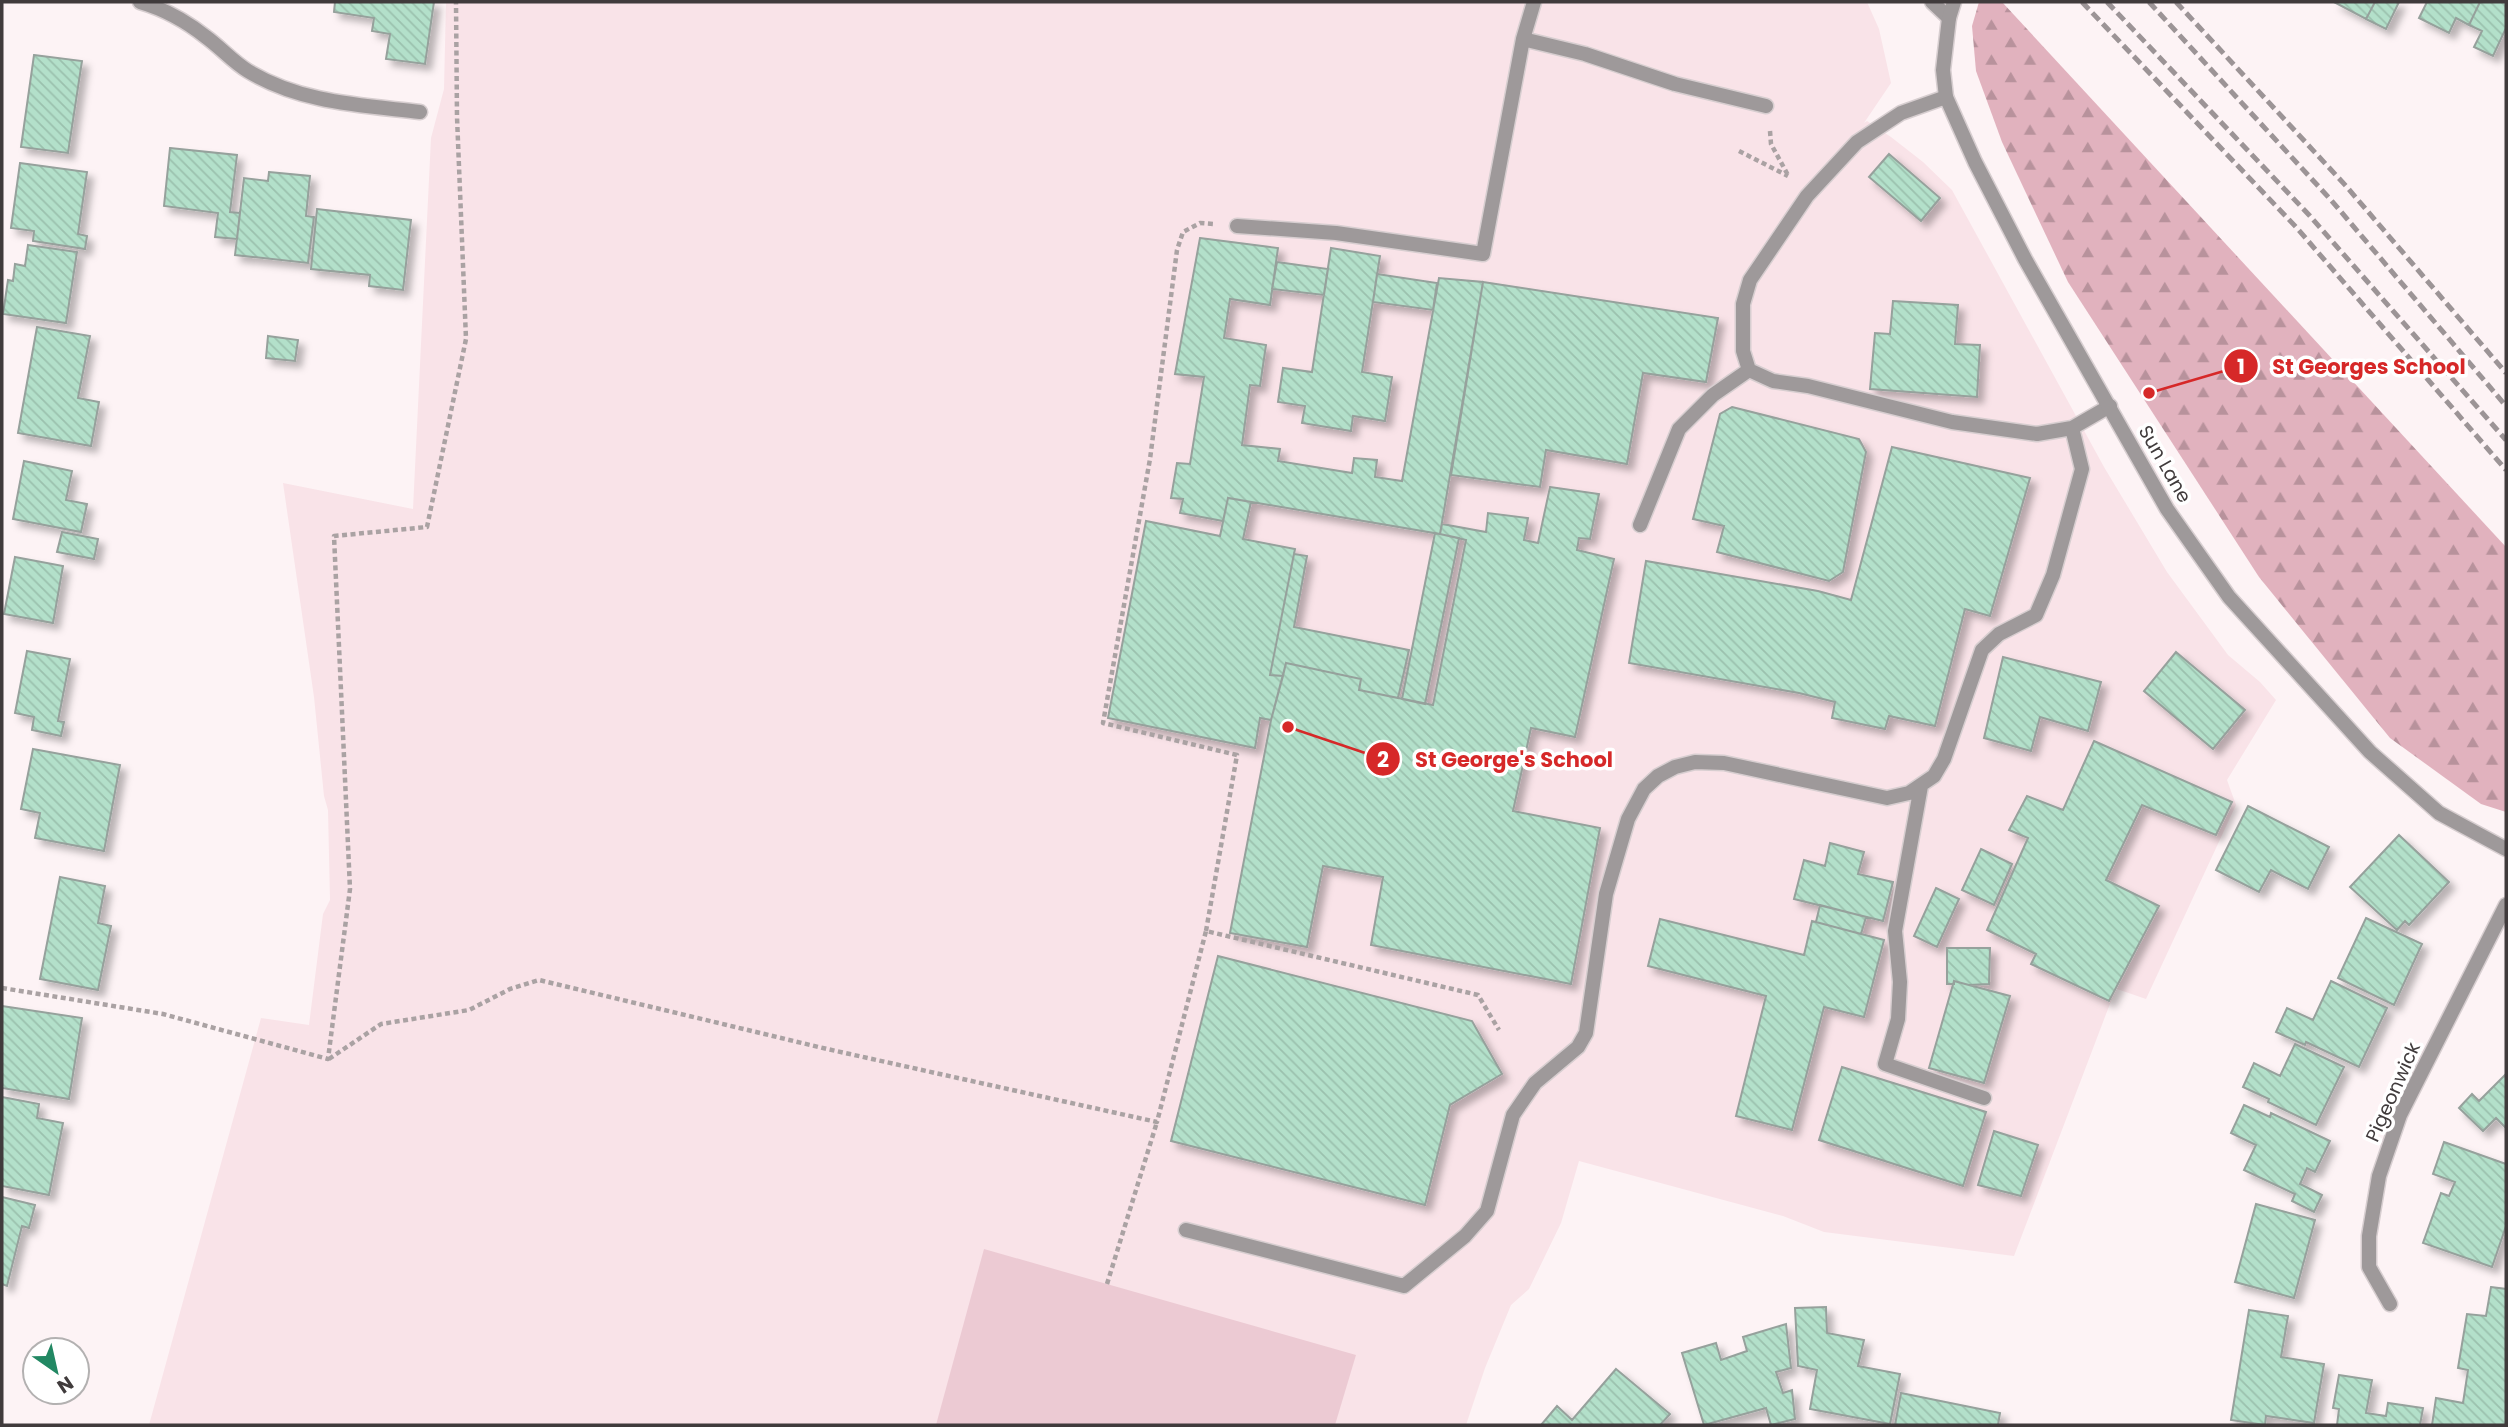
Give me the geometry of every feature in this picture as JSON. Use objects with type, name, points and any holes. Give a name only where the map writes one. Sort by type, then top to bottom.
[{"type":"street","points":[[140,2],[180,18],[246,70],[287,91],[319,100],[420,112]]},
{"type":"street","points":[[1237,226],[1336,233],[1482,254],[1522,39],[1534,2]]},
{"type":"street","points":[[1932,2],[1949,18]]},
{"type":"street","name":"Sun Lane","points":[[1954,2],[1949,18],[1943,70],[1946,97],[1975,162],[2025,259],[2167,509],[2229,597],[2370,752],[2439,813],[2506,849]]},
{"type":"street","points":[[1522,39],[1585,54],[1675,84],[1766,106]]},
{"type":"street","points":[[1946,97],[1901,113],[1857,142],[1802,203],[1751,280],[1744,304],[1742,351],[1749,370],[1773,381],[1808,386],[1952,422],[2036,434],[2072,428],[2110,406]]},
{"type":"street","points":[[1640,525],[1679,429],[1713,395],[1749,370]]},
{"type":"street","points":[[1186,1230],[1404,1286],[1465,1236],[1487,1211],[1513,1115],[1535,1083],[1578,1047],[1586,1033],[1606,894],[1628,819],[1644,789],[1658,776],[1675,767],[1695,762],[1724,763],[1887,798],[1909,793],[1934,776],[1944,759],[1982,650],[1999,634],[2036,615],[2053,575],[2082,469],[2072,428]]},
{"type":"street","points":[[1921,786],[1895,931],[1900,982],[1898,1019],[1885,1064],[1984,1098]]},
{"type":"street","name":"Pigeonwick","points":[[2390,1304],[2369,1267],[2369,1236],[2379,1176],[2400,1115],[2506,905]]},
{"type":"path","points":[[328,1059],[350,890],[334,536],[427,527],[467,339],[457,117],[456,2]]},
{"type":"path","points":[[1766,106],[1772,144],[1802,203]]},
{"type":"path","points":[[1739,151],[1789,177]]},
{"type":"path","points":[[1107,1284],[1157,1122],[1206,931],[1237,755],[1103,723],[1150,459],[1177,250],[1182,232],[1200,223],[1237,226]]},
{"type":"path","points":[[1206,931],[1478,995],[1499,1030]]},
{"type":"path","points":[[2,988],[163,1014],[328,1059],[381,1024],[469,1010],[510,989],[539,980],[841,1052],[1157,1122]]},
{"type":"shaded area","points":[[446,2],[1867,2],[1879,29],[1891,83],[1864,123],[1867,121],[1891,137],[1923,162],[1952,190],[2104,467],[2167,572],[2228,655],[2260,682],[2276,700],[2227,780],[2236,805],[2146,999],[2117,989],[2111,1001],[2014,1256],[1824,1232],[1783,1216],[1579,1161],[1561,1223],[1529,1289],[1511,1305],[1485,1368],[1466,1425],[149,1425],[261,1018],[309,1025],[323,914],[330,900],[328,810],[283,483],[413,509],[431,138],[444,89]]},
{"type":"shaded area","points":[[984,1249],[1356,1355],[1335,1425],[936,1425]]},
{"type":"green space","points":[[1979,2],[2002,2],[2506,547],[2506,812],[2481,804],[2390,738],[2259,577],[2068,282],[2002,142],[1976,71],[1972,26]]},
{"type":"building","points":[[335,2],[434,2],[425,64],[386,59],[390,34],[372,31],[374,18],[334,12]]},
{"type":"building","points":[[2334,2],[2375,2],[2366,19]]},
{"type":"building","points":[[2375,2],[2399,2],[2386,29],[2366,19]]},
{"type":"building","points":[[2427,2],[2480,2],[2469,25],[2456,18],[2449,33],[2419,18]]},
{"type":"building","points":[[2480,2],[2506,2],[2506,28],[2493,56],[2474,47],[2482,31],[2469,25]]},
{"type":"building","points":[[34,55],[82,61],[68,153],[21,147]]},
{"type":"building","points":[[170,148],[237,155],[230,212],[240,213],[237,239],[215,237],[218,213],[164,206]]},
{"type":"building","points":[[1889,154],[1940,198],[1921,221],[1869,177]]},
{"type":"building","points":[[20,163],[87,172],[78,234],[87,236],[85,249],[33,241],[34,231],[11,228]]},
{"type":"building","points":[[269,172],[310,176],[306,216],[314,217],[308,263],[235,255],[244,178],[268,181]]},
{"type":"building","points":[[317,209],[411,220],[403,290],[369,286],[370,275],[311,269]]},
{"type":"building","points":[[1200,238],[1278,248],[1270,305],[1230,299],[1224,338],[1266,345],[1260,386],[1250,385],[1242,445],[1280,449],[1278,461],[1352,473],[1354,458],[1377,460],[1375,477],[1402,481],[1439,278],[1483,282],[1440,534],[1228,498],[1223,521],[1180,513],[1183,499],[1171,498],[1177,463],[1190,464],[1204,377],[1175,374]]},
{"type":"building","points":[[28,245],[77,252],[66,323],[3,314],[8,280],[13,281],[15,264],[25,266]]},
{"type":"building","points":[[1331,248],[1380,256],[1362,372],[1392,377],[1385,421],[1353,416],[1351,431],[1302,423],[1305,406],[1278,402],[1283,368],[1312,372]]},
{"type":"building","points":[[1277,262],[1328,269],[1324,295],[1272,289]]},
{"type":"building","points":[[1377,274],[1437,283],[1433,310],[1373,302]]},
{"type":"building","points":[[1483,282],[1718,318],[1706,382],[1643,373],[1627,464],[1546,450],[1540,487],[1451,475]]},
{"type":"building","points":[[1893,301],[1958,305],[1955,344],[1980,345],[1977,397],[1870,389],[1875,333],[1890,334]]},
{"type":"building","points":[[37,327],[90,336],[78,398],[99,402],[91,446],[18,433]]},
{"type":"building","points":[[268,336],[298,340],[295,361],[266,358]]},
{"type":"building","points":[[1732,407],[1859,439],[1866,452],[1843,572],[1829,581],[1717,552],[1724,526],[1693,519],[1720,414]]},
{"type":"building","points":[[1892,447],[2030,478],[1990,616],[1965,609],[1935,726],[1889,716],[1885,729],[1832,718],[1835,702],[1799,693],[1629,663],[1646,561],[1818,591],[1851,600]]},
{"type":"building","points":[[24,461],[72,471],[66,500],[87,504],[81,532],[13,519]]},
{"type":"building","points":[[1550,487],[1599,494],[1590,539],[1579,538],[1577,550],[1614,559],[1575,737],[1531,728],[1513,811],[1600,828],[1571,984],[1371,945],[1383,877],[1323,866],[1307,947],[1230,933],[1271,720],[1286,663],[1361,679],[1359,690],[1433,705],[1466,540],[1440,534],[1442,524],[1486,532],[1488,513],[1528,518],[1524,540],[1538,543]]},
{"type":"building","points":[[1228,498],[1251,502],[1243,539],[1295,549],[1270,675],[1283,676],[1271,720],[1260,718],[1255,748],[1108,718],[1146,521],[1220,536]]},
{"type":"building","points":[[62,532],[98,539],[94,559],[57,552]]},
{"type":"building","points":[[1435,533],[1459,538],[1425,704],[1402,699]]},
{"type":"building","points":[[1294,554],[1307,556],[1294,627],[1409,650],[1398,698],[1359,690],[1361,679],[1286,663],[1283,676],[1270,675]]},
{"type":"building","points":[[15,557],[63,566],[53,623],[4,614]]},
{"type":"building","points":[[27,651],[70,659],[58,721],[64,722],[61,736],[32,730],[34,717],[15,713]]},
{"type":"building","points":[[2176,652],[2245,710],[2213,749],[2144,691]]},
{"type":"building","points":[[2003,657],[2101,682],[2088,731],[2040,717],[2031,751],[1984,738]]},
{"type":"building","points":[[2094,741],[2232,802],[2216,835],[2142,805],[2106,880],[2159,906],[2109,1001],[2031,964],[2036,954],[1987,930],[2028,838],[2009,830],[2027,796],[2063,810]]},
{"type":"building","points":[[33,749],[120,765],[104,851],[35,838],[40,813],[21,809]]},
{"type":"building","points":[[2248,806],[2329,847],[2308,889],[2271,870],[2259,892],[2216,870]]},
{"type":"building","points":[[2399,835],[2449,882],[2409,925],[2405,921],[2397,930],[2350,887]]},
{"type":"building","points":[[1830,843],[1864,852],[1858,874],[1893,882],[1883,921],[1794,899],[1804,860],[1825,866]]},
{"type":"building","points":[[1981,849],[2012,864],[1994,905],[1962,890]]},
{"type":"building","points":[[60,877],[105,886],[98,923],[111,926],[98,990],[40,979]]},
{"type":"building","points":[[1936,888],[1959,899],[1937,947],[1914,936]]},
{"type":"building","points":[[1820,905],[1866,917],[1861,934],[1816,922]]},
{"type":"building","points":[[2366,918],[2422,944],[2394,1005],[2338,978]]},
{"type":"building","points":[[1660,919],[1804,955],[1812,921],[1884,940],[1864,1017],[1824,1007],[1792,1130],[1736,1116],[1766,996],[1648,966]]},
{"type":"building","points":[[1947,948],[1990,948],[1989,984],[1969,985],[1954,981],[1954,984],[1947,984]]},
{"type":"building","points":[[1218,956],[1472,1021],[1502,1074],[1450,1105],[1425,1205],[1171,1141]]},
{"type":"building","points":[[1954,981],[2010,996],[1984,1083],[1929,1068]]},
{"type":"building","points":[[2331,981],[2387,1008],[2359,1067],[2306,1042],[2305,1045],[2276,1032],[2287,1008],[2313,1020]]},
{"type":"building","points":[[2,1006],[82,1018],[69,1099],[2,1088]]},
{"type":"building","points":[[2295,1044],[2344,1067],[2316,1125],[2243,1087],[2254,1063],[2280,1076]]},
{"type":"building","points":[[1842,1067],[1986,1112],[1963,1186],[1819,1140]]},
{"type":"building","points":[[2506,1074],[2506,1128],[2496,1118],[2483,1131],[2459,1108],[2472,1094],[2479,1101]]},
{"type":"building","points":[[2,1097],[39,1104],[37,1118],[63,1123],[49,1195],[2,1186]]},
{"type":"building","points":[[2244,1105],[2270,1117],[2271,1113],[2330,1141],[2315,1172],[2307,1168],[2300,1184],[2322,1195],[2314,1212],[2292,1201],[2295,1194],[2244,1170],[2256,1145],[2231,1133]]},
{"type":"building","points":[[1994,1131],[2038,1145],[2021,1196],[1978,1185]]},
{"type":"building","points":[[2444,1142],[2506,1164],[2506,1226],[2492,1267],[2423,1243],[2441,1193],[2449,1196],[2455,1182],[2433,1174]]},
{"type":"building","points":[[2,1197],[35,1205],[29,1228],[22,1226],[7,1286],[2,1284]]},
{"type":"building","points":[[2256,1204],[2315,1220],[2294,1298],[2235,1282]]},
{"type":"building","points":[[2491,1287],[2506,1289],[2506,1425],[2432,1425],[2436,1398],[2463,1403],[2468,1370],[2458,1368],[2467,1314],[2486,1316]]},
{"type":"building","points":[[1826,1307],[1827,1333],[1864,1340],[1858,1366],[1900,1374],[1890,1424],[1810,1409],[1817,1370],[1798,1366],[1795,1308]]},
{"type":"building","points":[[2249,1310],[2288,1316],[2281,1357],[2324,1364],[2314,1423],[2266,1416],[2265,1425],[2231,1420]]},
{"type":"building","points":[[1786,1324],[1791,1368],[1776,1372],[1783,1393],[1792,1390],[1795,1419],[1771,1425],[1766,1408],[1704,1425],[1682,1353],[1716,1343],[1721,1360],[1747,1351],[1743,1337]]},
{"type":"building","points":[[1616,1369],[1670,1414],[1660,1425],[1541,1425],[1557,1406],[1572,1420]]},
{"type":"building","points":[[2339,1375],[2372,1380],[2366,1413],[2386,1416],[2388,1403],[2423,1408],[2420,1425],[2337,1425],[2339,1409],[2333,1408]]},
{"type":"building","points":[[1901,1393],[2000,1413],[1998,1425],[1895,1425]]},
{"type":"railway","points":[[2082,2],[2296,227],[2506,470]]},
{"type":"railway","points":[[2107,2],[2310,216],[2506,440]]},
{"type":"railway","points":[[2149,2],[2331,200],[2506,406]]},
{"type":"railway","points":[[2176,2],[2346,186],[2506,373]]},
{"type":"place","name":"St Georges School","points":[[2149,393]]},
{"type":"place","name":"St George's School","points":[[1288,727]]}]
